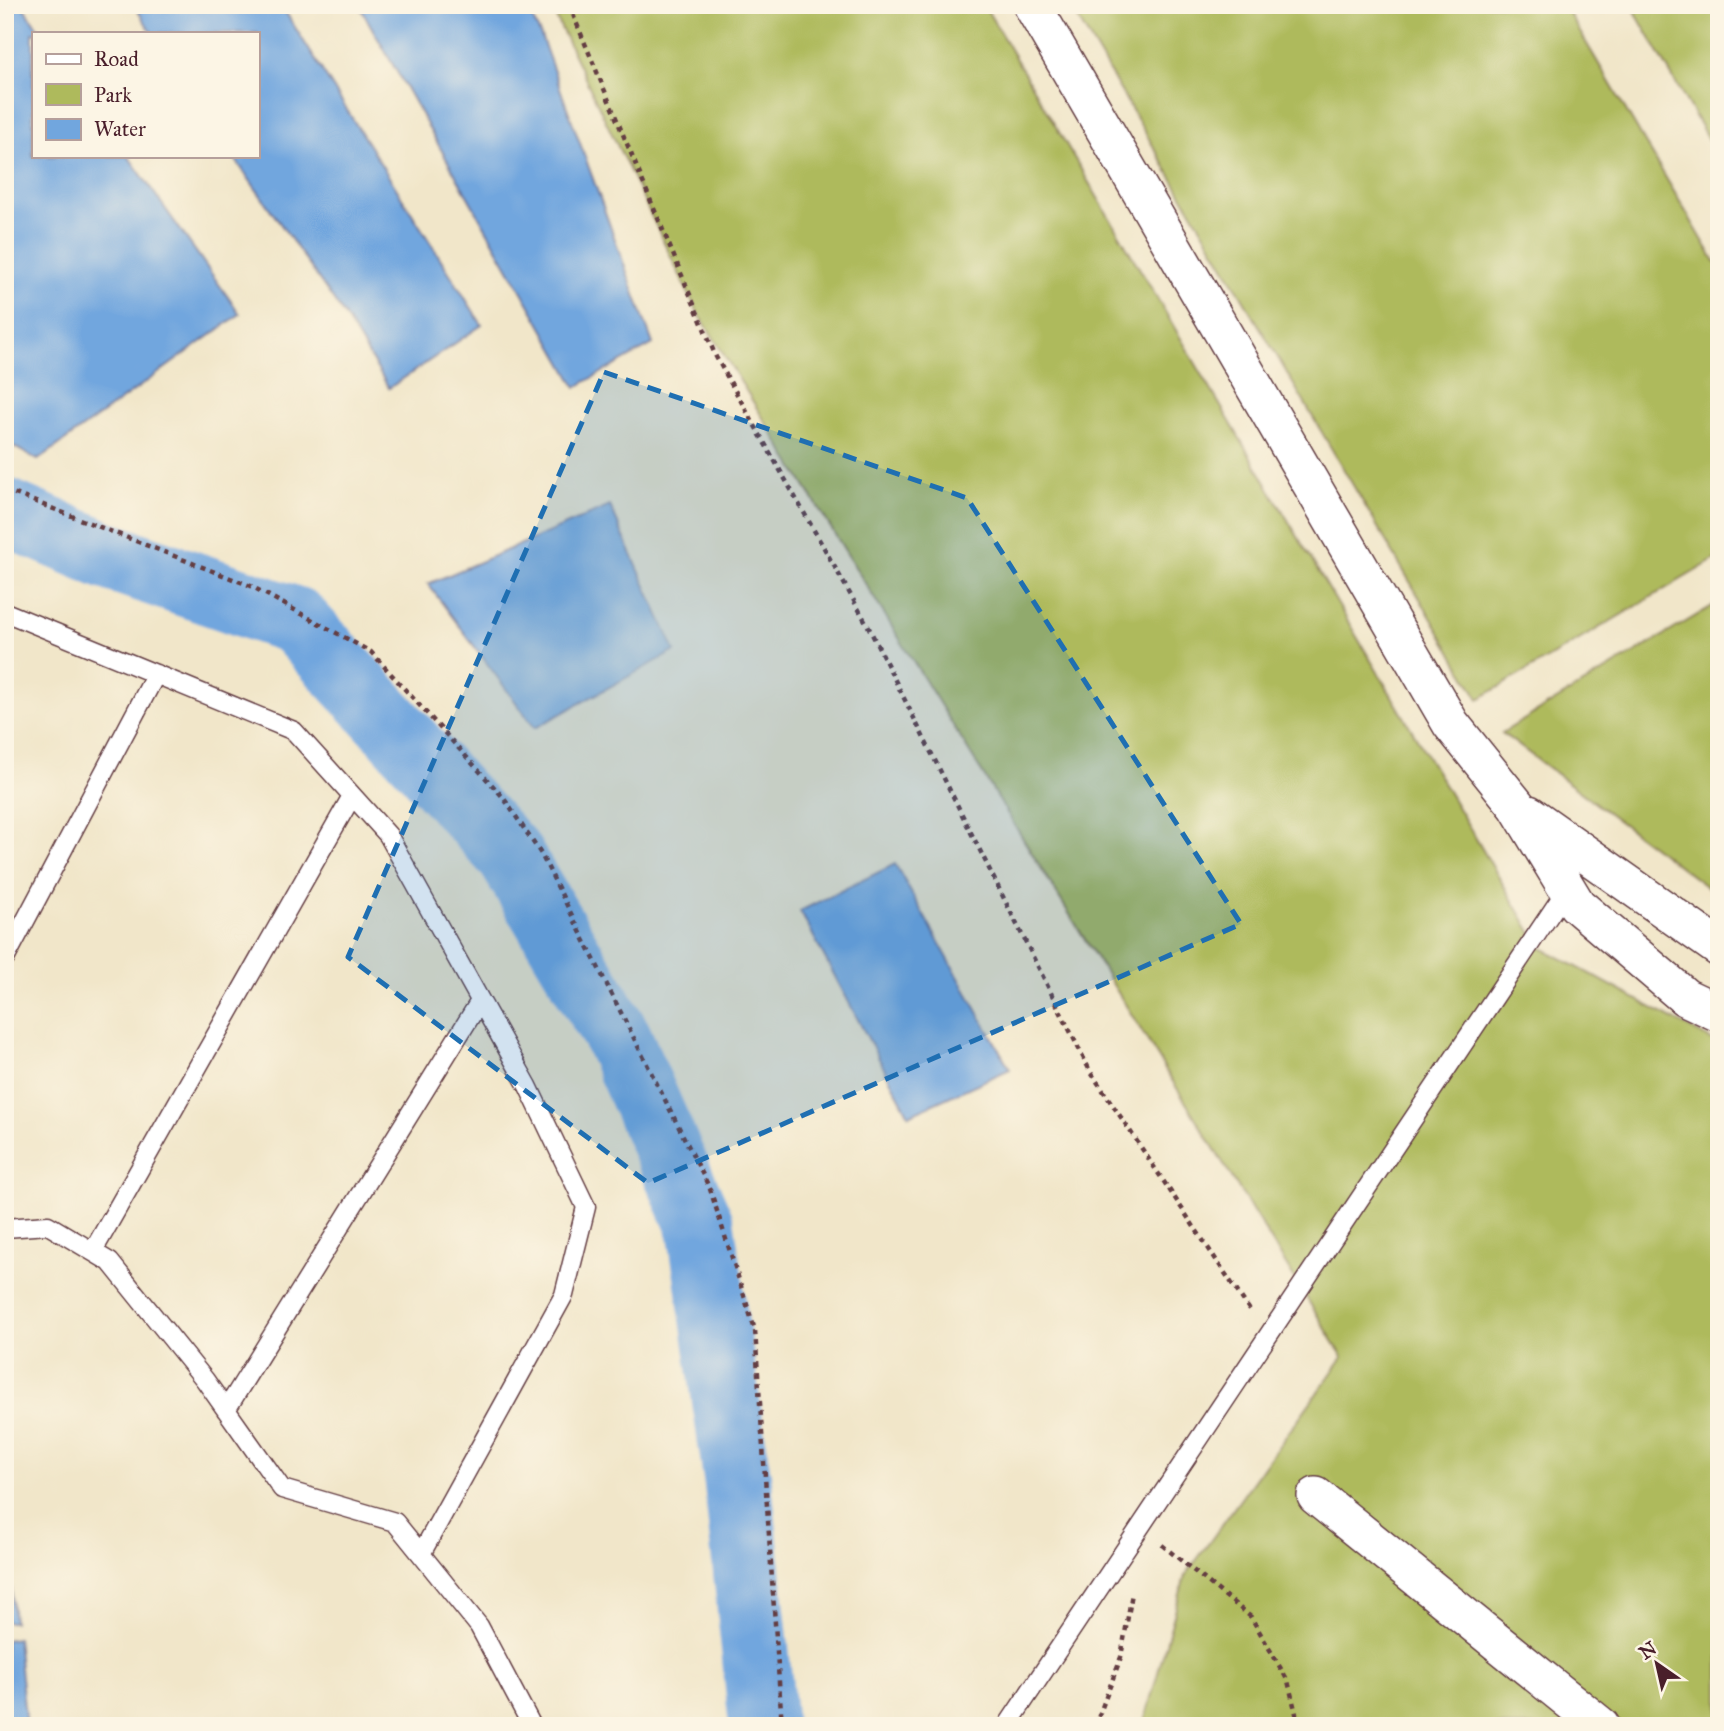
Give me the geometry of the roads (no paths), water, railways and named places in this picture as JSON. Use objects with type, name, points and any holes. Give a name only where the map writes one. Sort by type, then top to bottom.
[{"type":"street","points":[[1032,5],[1451,724],[1517,806],[1577,905],[1685,997],[1719,1013]]},
{"type":"street","points":[[1517,806],[1719,948]]},
{"type":"street","points":[[1316,1496],[1601,1726]]},
{"type":"lane","points":[[5,612],[294,732],[388,835],[528,1086],[586,1207],[564,1295],[421,1554]]},
{"type":"lane","points":[[5,959],[156,674]]},
{"type":"lane","points":[[93,1251],[352,796]]},
{"type":"lane","points":[[1007,1726],[1567,889]]},
{"type":"lane","points":[[226,1410],[480,1001]]},
{"type":"lane","points":[[5,1228],[48,1225],[110,1262],[226,1410],[282,1489],[395,1522],[479,1626],[532,1726]]},
{"type":"water","points":[[5,5],[22,5],[40,32],[32,32],[32,158],[129,158],[240,314],[38,460],[5,442]]},
{"type":"water","points":[[134,5],[281,5],[482,325],[389,388],[346,318],[234,158],[259,158],[259,32],[151,32]]},
{"type":"water","points":[[359,5],[526,5],[541,36],[653,344],[576,387]]},
{"type":"water","points":[[610,506],[675,651],[535,728],[428,584]]},
{"type":"water","points":[[895,864],[1010,1069],[909,1115],[800,911]]},
{"type":"water","points":[[5,1508],[14,1622],[5,1622]]},
{"type":"water","points":[[17,1638],[26,1726],[5,1726],[5,1640]]},
{"type":"waterway","points":[[5,512],[105,555],[296,621],[509,854],[618,1038],[701,1227],[738,1484],[763,1726]]}]
